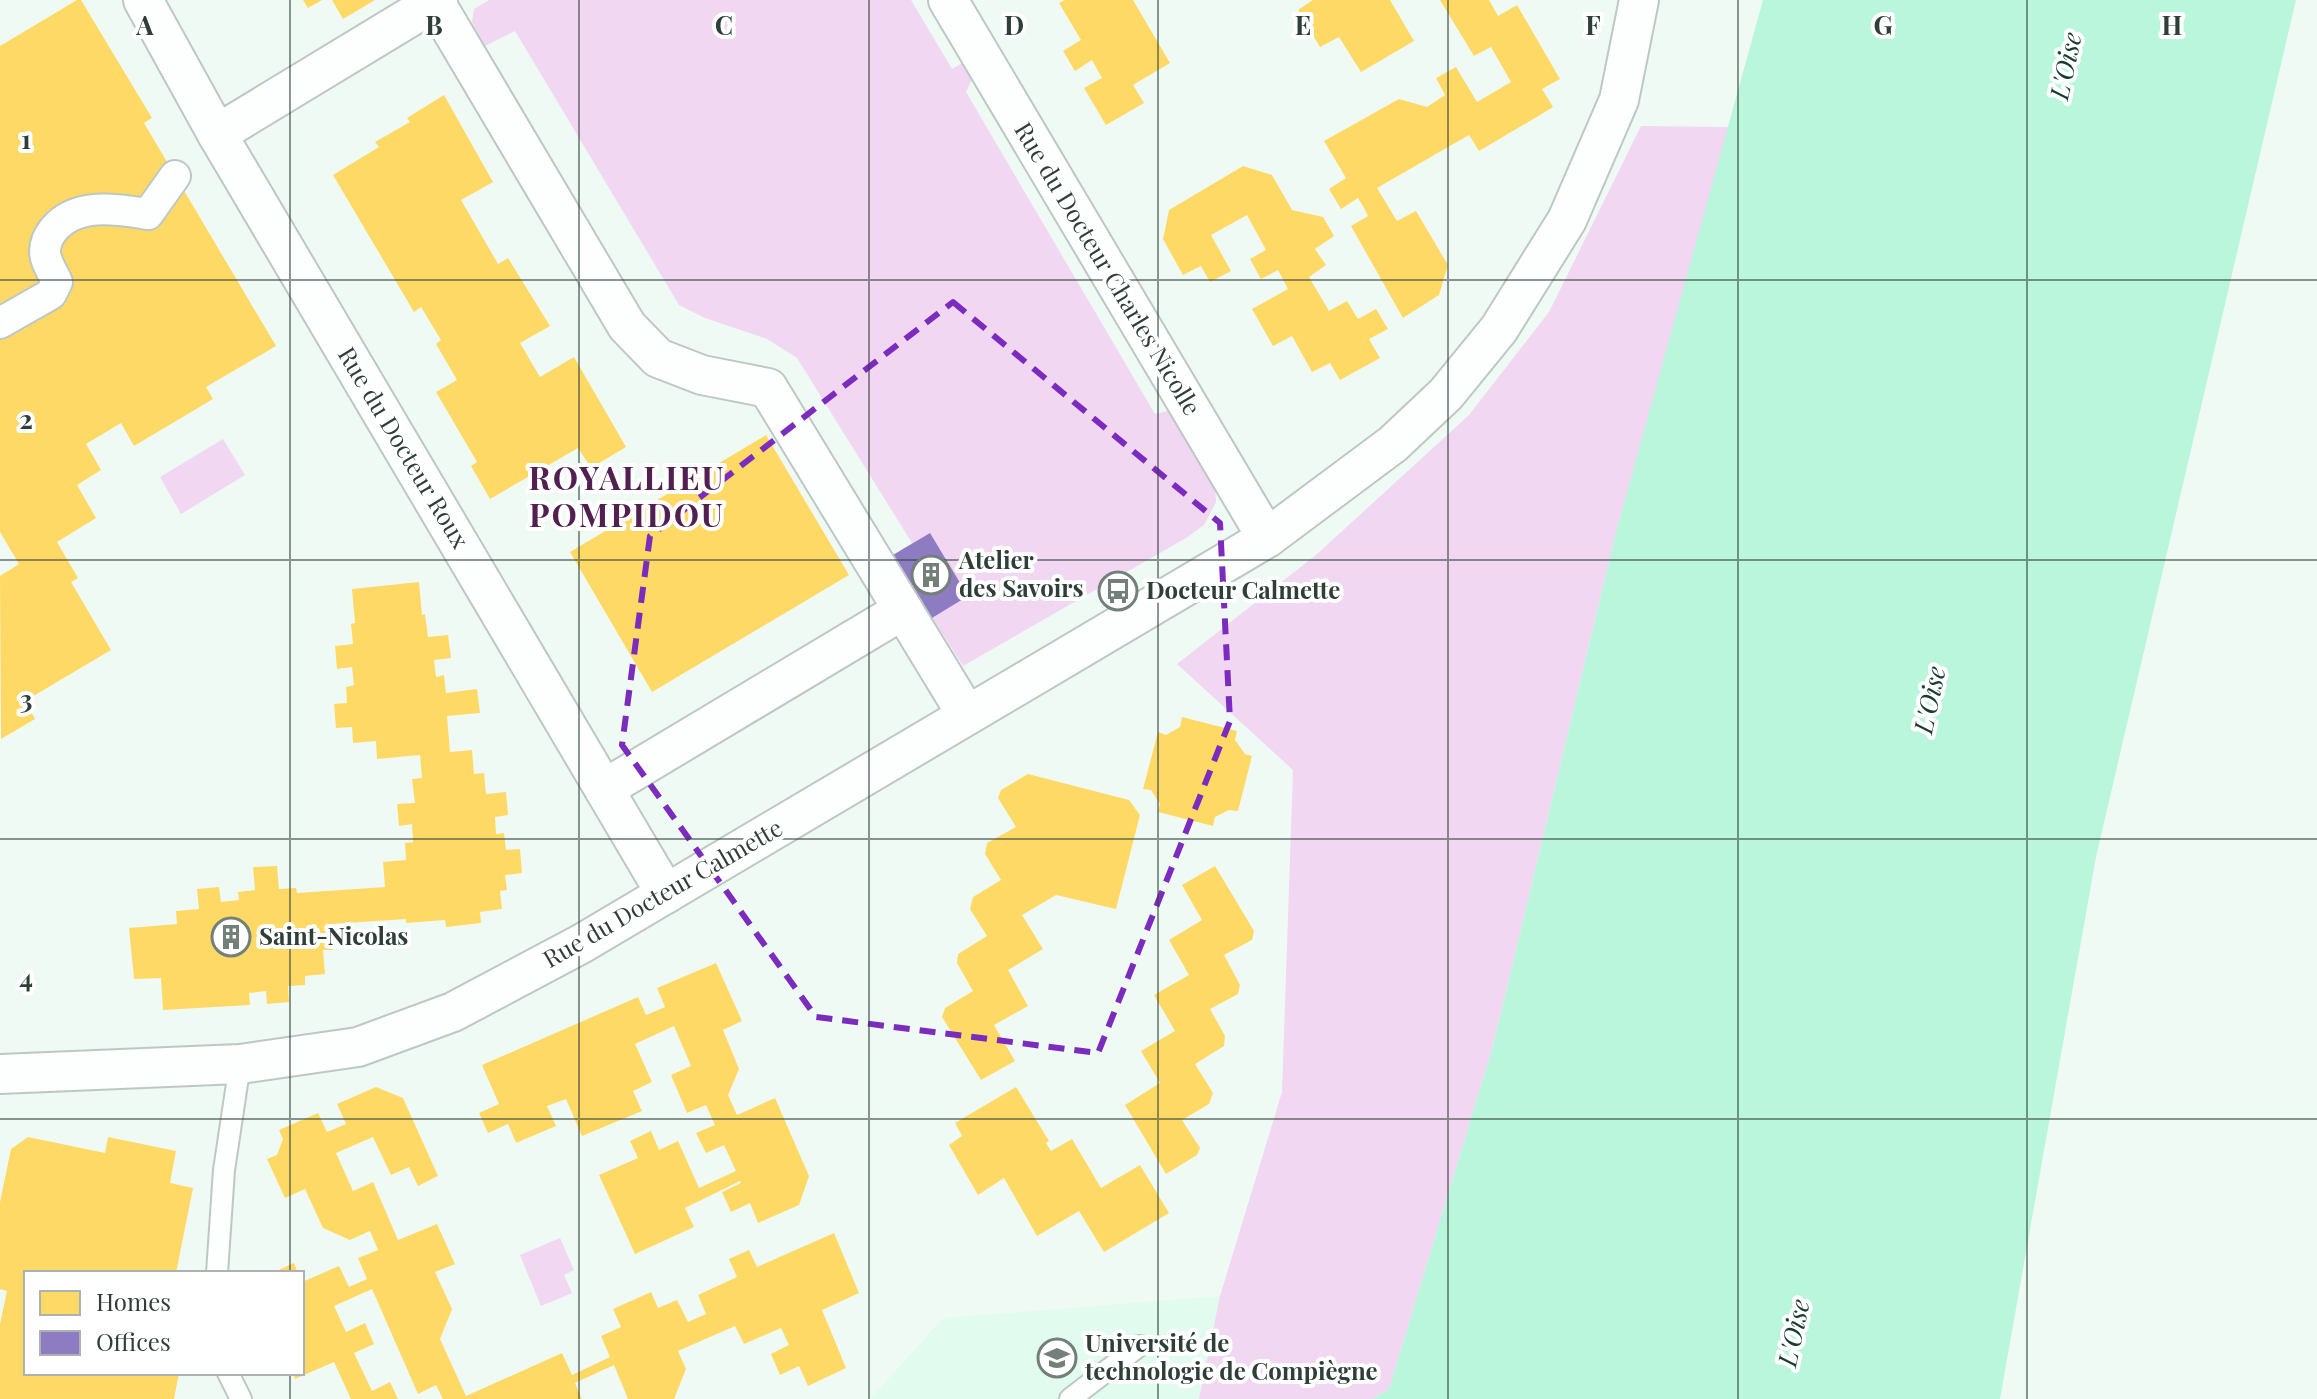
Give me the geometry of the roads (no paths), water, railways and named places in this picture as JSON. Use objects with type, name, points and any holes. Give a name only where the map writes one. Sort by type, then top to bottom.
[{"type":"street","name":"Rue du Docteur Roux","points":[[143,0],[217,134],[666,894]]},
{"type":"street","name":"Rue du Docteur Charles Nicolle","points":[[948,0],[1267,538]]},
{"type":"street","name":"Rue du Docteur Calmette","points":[[0,1074],[240,1064],[358,1047],[453,1012],[581,944],[1267,538],[1393,444],[1446,394],[1499,329],[1567,220],[1619,100],[1639,0]]},
{"type":"street","points":[[217,134],[436,1],[627,326],[658,358],[702,375],[768,388],[967,715]]},
{"type":"street","points":[[0,323],[51,294],[57,282],[45,253],[49,235],[62,219],[87,210],[117,209],[148,214],[175,176]]},
{"type":"street","points":[[604,789],[903,610]]},
{"type":"lane","points":[[217,1271],[224,1170],[240,1064]]},
{"type":"lane","points":[[1070,1399],[1139,1346]]},
{"type":"lane","points":[[229,1375],[241,1399]]},
{"type":"water","name":"L'Oise","points":[[1763,0],[2296,0],[2096,857],[2000,1399],[1372,1399],[1389,1389],[1493,1046],[1616,532]]},
{"type":"place","name":"Atelier des Savoirs","points":[[931,575]]},
{"type":"place","name":"Docteur Calmette","points":[[1118,591]]},
{"type":"place","name":"Saint-Nicolas","points":[[231,937]]},
{"type":"place","name":"Université de technologie de Compiègne","points":[[1057,1358]]},
{"type":"district","name":"ROYALLIEU POMPIDOU","points":[[627,498]]}]
